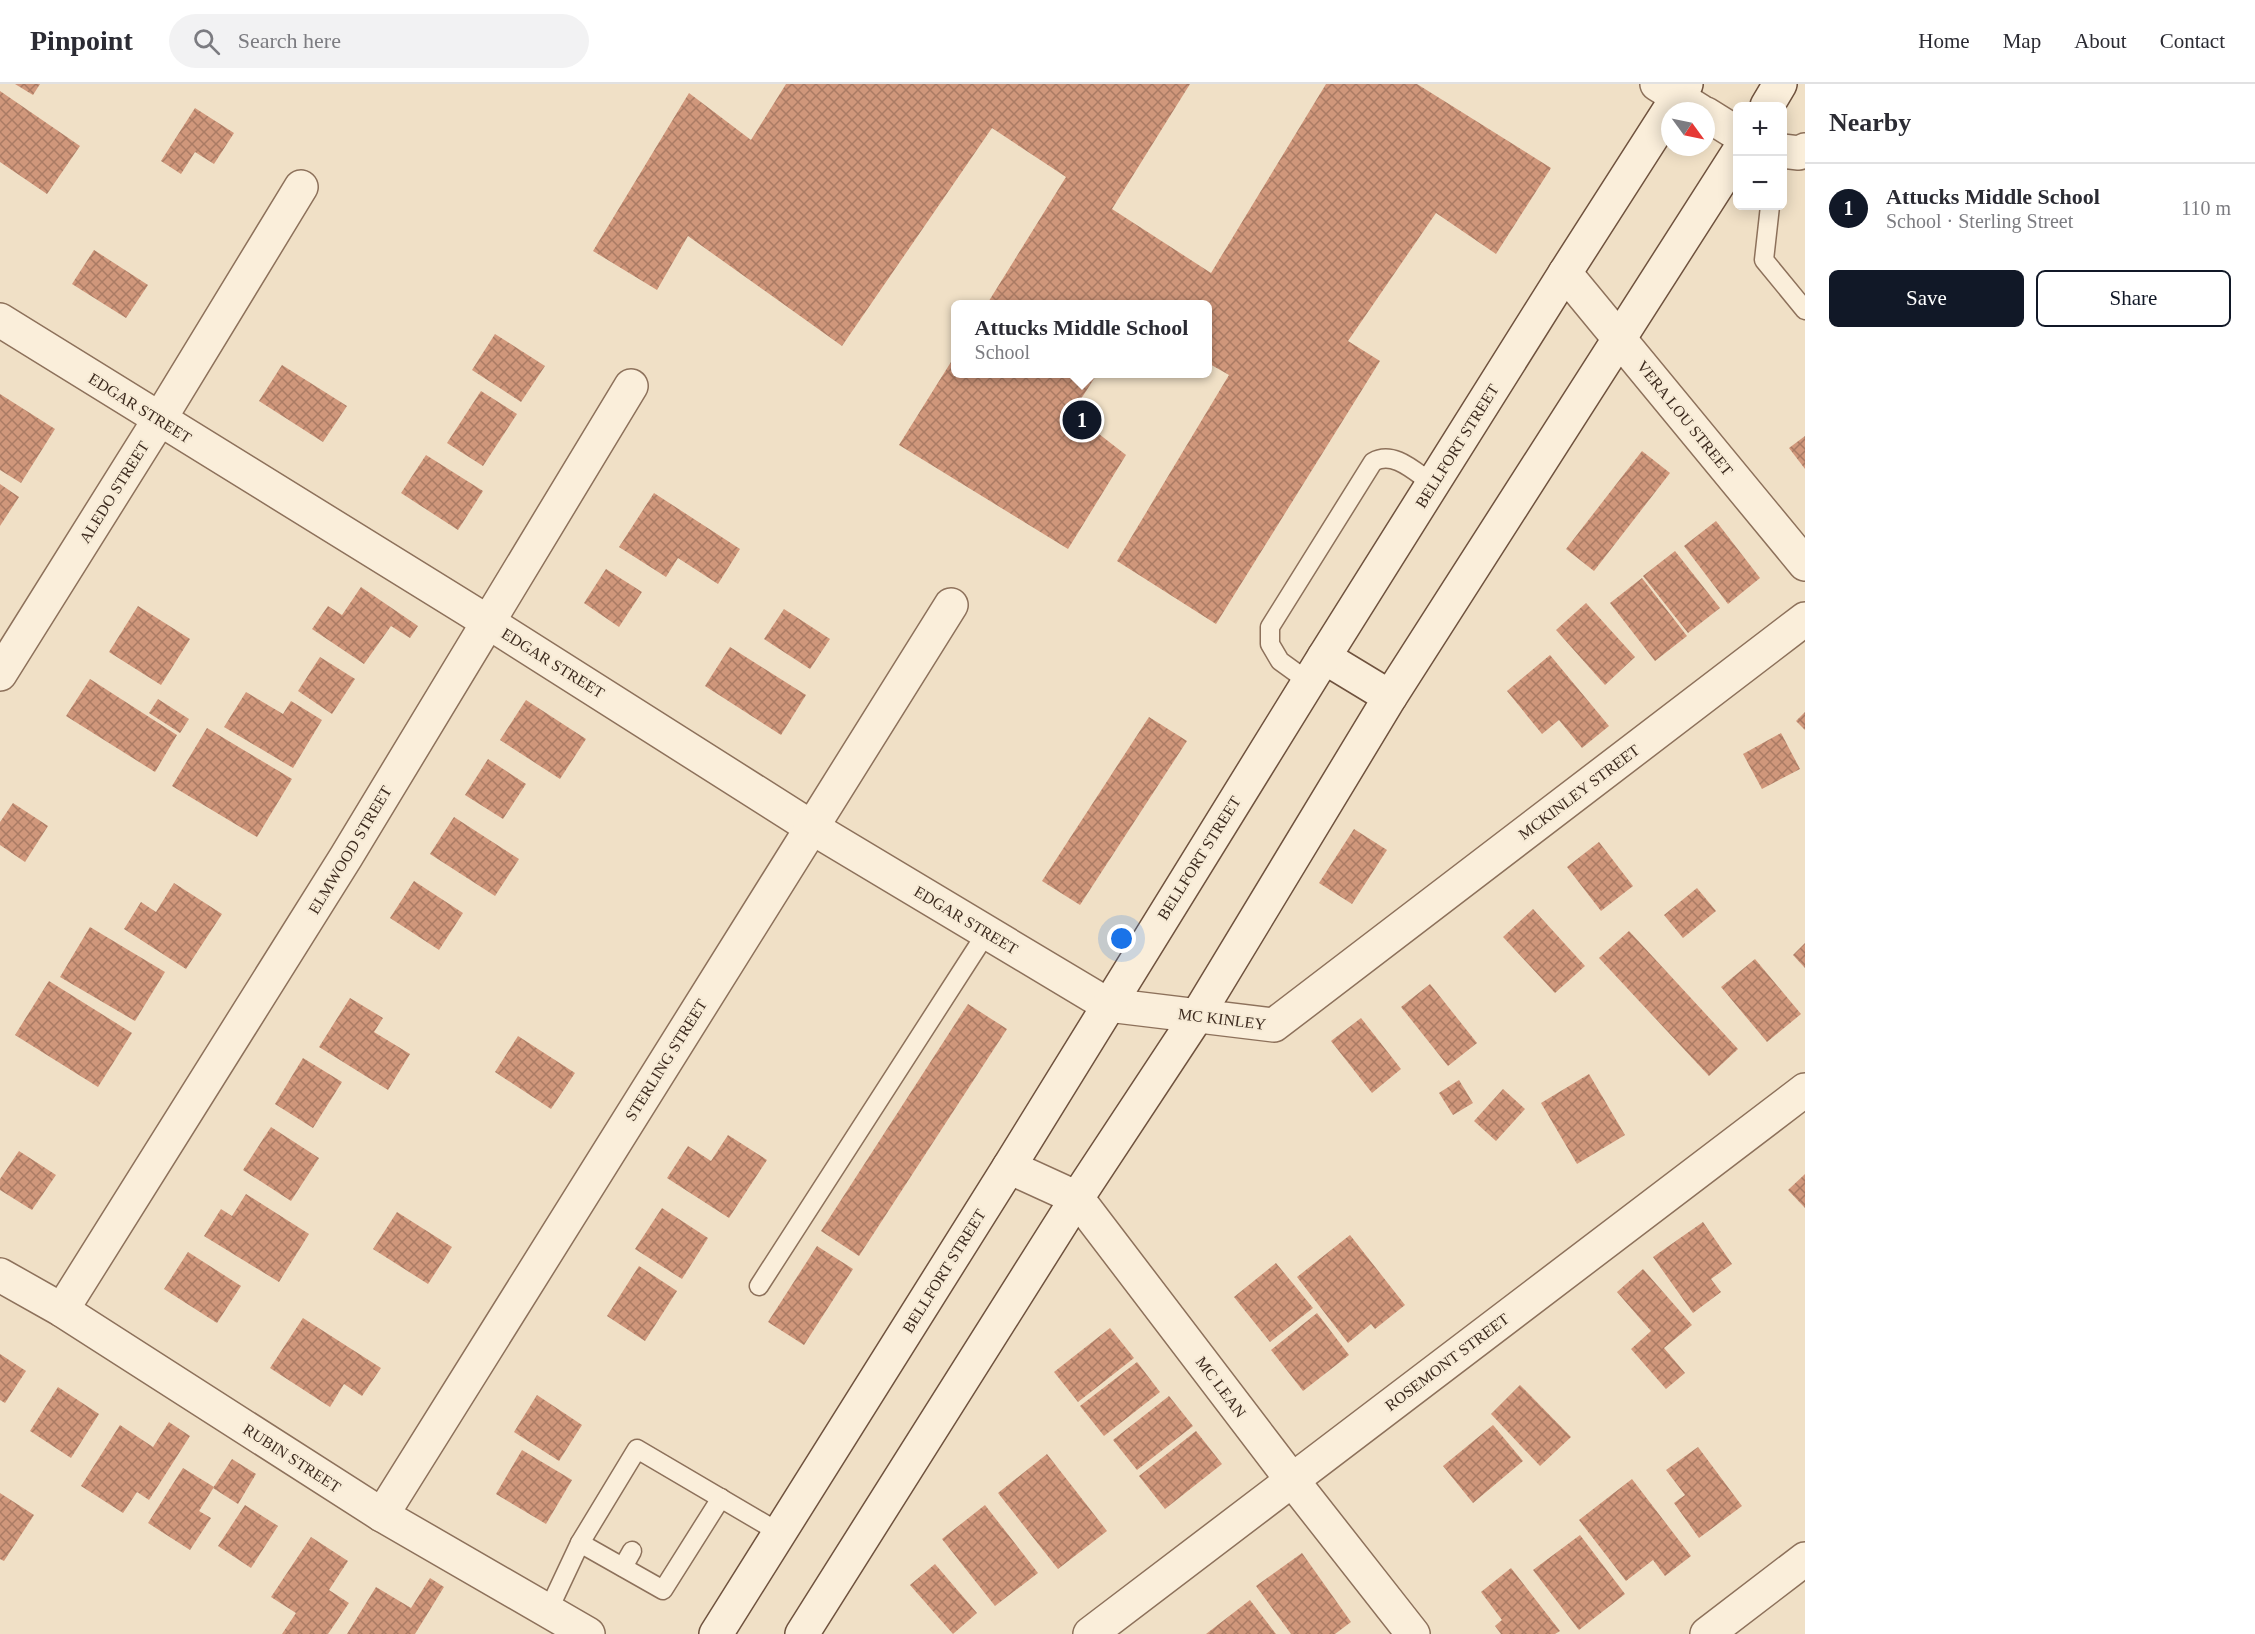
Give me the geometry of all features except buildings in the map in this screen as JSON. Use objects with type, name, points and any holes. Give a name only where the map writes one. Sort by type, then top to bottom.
[{"type":"street","points":[[1769,102],[1780,84]]},
{"type":"street","name":"BELLFORT STREET","points":[[716,1634],[1564,273],[1680,94]]},
{"type":"street","points":[[1715,120],[1733,131]]},
{"type":"street","points":[[1787,152],[1799,153],[1805,150]]},
{"type":"street","points":[[802,1634],[1077,1198],[1197,1016],[1390,697],[1735,156]]},
{"type":"street","name":"ALEDO STREET","points":[[0,674],[301,187]]},
{"type":"street","name":"VERA LOU STREET","points":[[1564,273],[1805,564]]},
{"type":"street","name":"EDGAR STREET","points":[[0,320],[488,622],[811,827],[1108,1005]]},
{"type":"street","name":"ELMWOOD STREET","points":[[62,1310],[346,857],[631,386]]},
{"type":"street","name":"STERLING STREET","points":[[382,1515],[951,605]]},
{"type":"street","name":"MCKINLEY STREET","points":[[1353,965],[1805,619]]},
{"type":"street","points":[[1316,670],[1390,697]]},
{"type":"street","name":"MC KINLEY","points":[[1108,1005],[1274,1025],[1353,965]]},
{"type":"street","name":"ROSEMONT STREET","points":[[1090,1634],[1805,1090]]},
{"type":"street","name":"MC LEAN","points":[[1009,1167],[1077,1198],[1292,1480],[1413,1634]]},
{"type":"street","name":"RUBIN STREET","points":[[0,1275],[62,1310],[382,1515],[588,1634]]},
{"type":"street","points":[[1707,1634],[1805,1559]]},
{"type":"lane","points":[[1770,210],[1764,260],[1805,310]]},
{"type":"lane","points":[[1316,670],[1280,661],[1270,644],[1270,627],[1373,462],[1380,458],[1394,458],[1433,484]]},
{"type":"lane","points":[[759,1286],[987,932]]},
{"type":"lane","points":[[548,1611],[580,1543],[637,1449],[673,1479],[721,1498],[780,1533]]},
{"type":"lane","points":[[580,1543],[663,1590],[721,1498]]},
{"type":"lane","points":[[623,1567],[632,1551]]},
{"type":"place","name":"Attucks Middle School","points":[[1082,420]]}]
